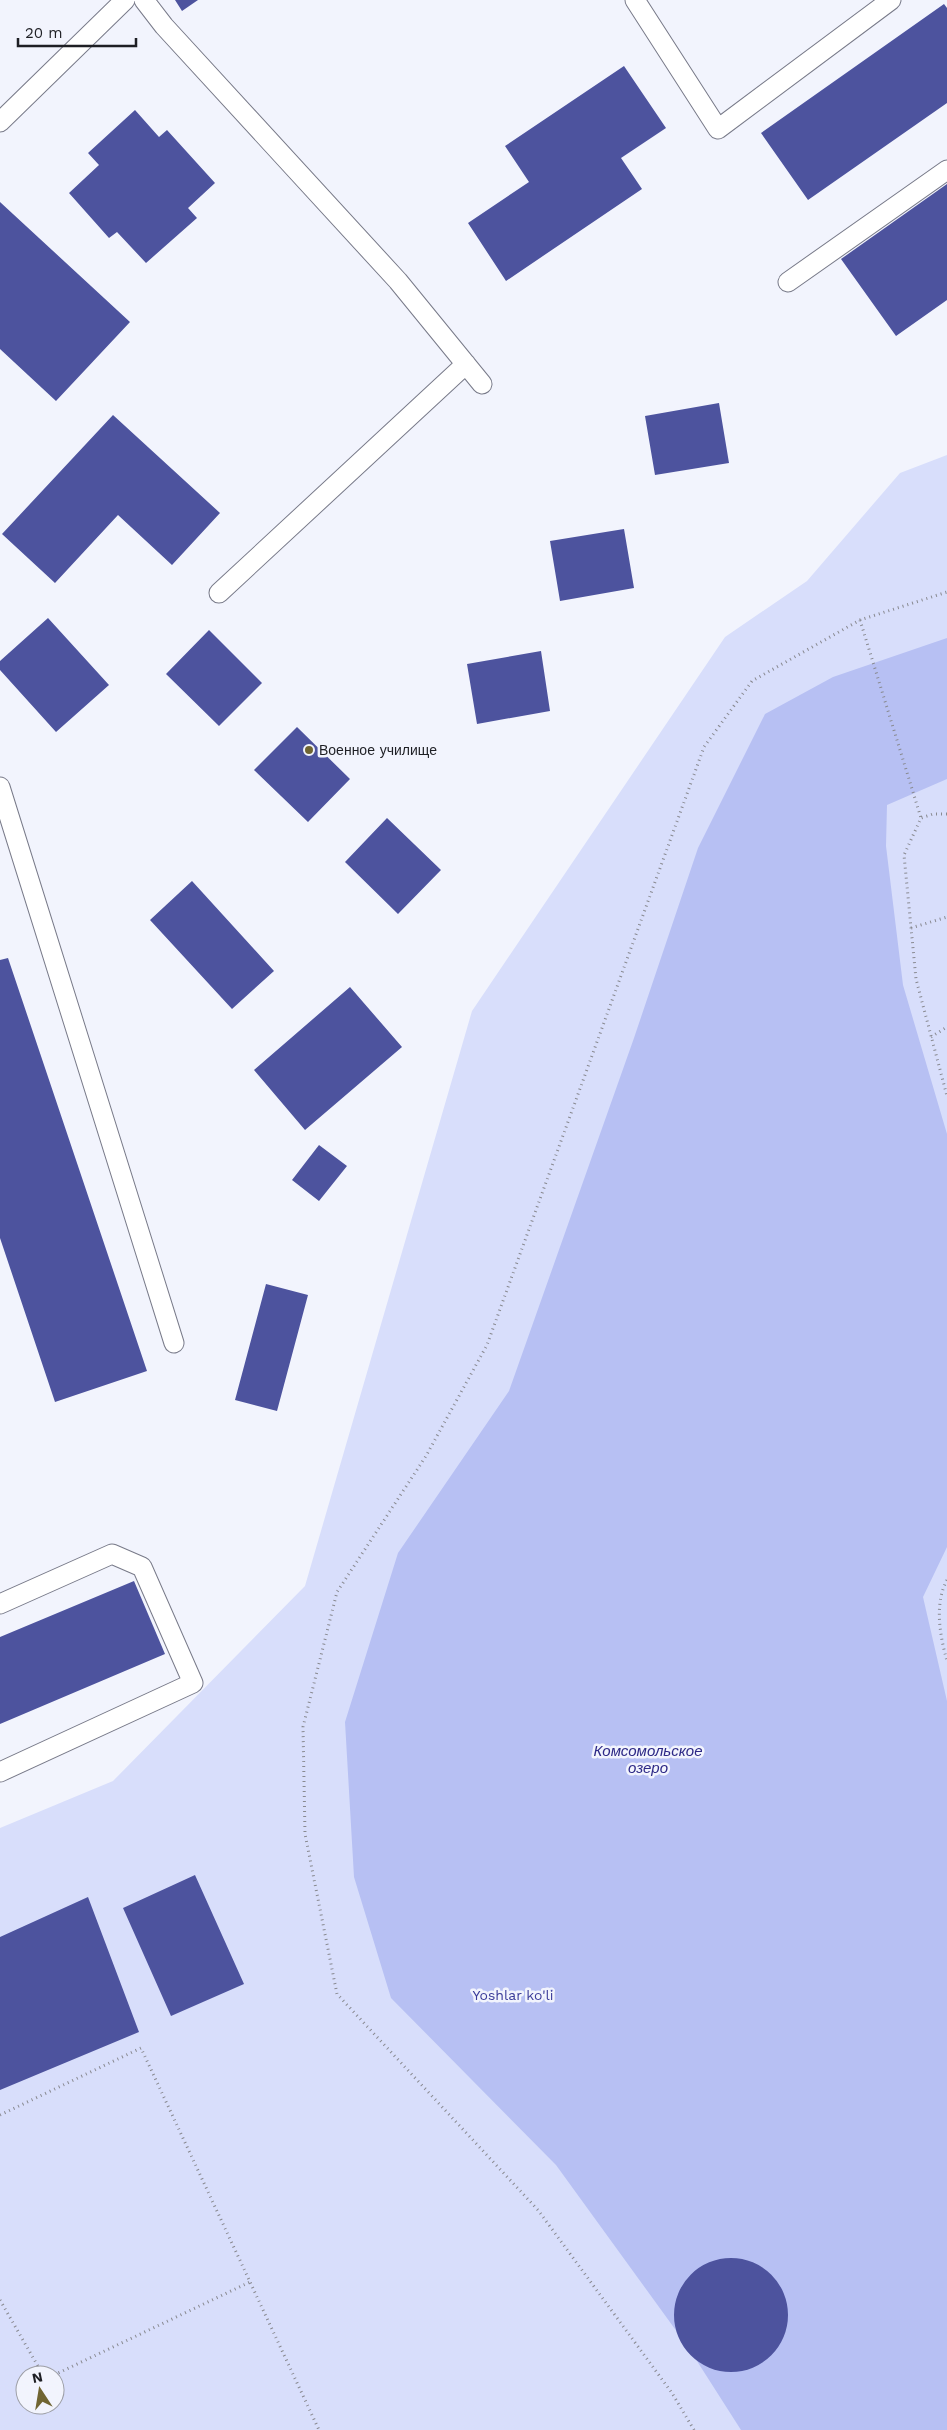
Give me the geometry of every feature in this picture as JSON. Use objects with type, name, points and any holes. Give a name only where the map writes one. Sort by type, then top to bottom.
[{"type":"lane","points":[[0,122],[125,0]]},
{"type":"lane","points":[[144,0],[164,26],[398,281],[482,384]]},
{"type":"lane","points":[[635,0],[718,129],[892,0]]},
{"type":"lane","points":[[788,282],[947,170]]},
{"type":"lane","points":[[219,593],[466,364]]},
{"type":"lane","points":[[0,787],[174,1343]]},
{"type":"lane","points":[[0,1604],[112,1554],[142,1567],[193,1683],[0,1772]]},
{"type":"path","points":[[694,2430],[672,2393],[538,2210],[337,1994],[305,1834],[303,1727],[337,1592],[426,1456],[487,1345],[704,747],[752,681],[860,620],[947,592]]},
{"type":"path","points":[[860,620],[921,818],[904,855],[916,979],[947,1096]]},
{"type":"path","points":[[921,818],[934,814],[947,814]]},
{"type":"path","points":[[911,928],[947,917]]},
{"type":"path","points":[[931,1036],[947,1027]]},
{"type":"path","points":[[947,1580],[943,1588],[939,1635],[947,1661]]},
{"type":"path","points":[[0,2115],[141,2048],[319,2430]]},
{"type":"path","points":[[65,2370],[250,2282]]},
{"type":"path","points":[[0,2300],[37,2365]]},
{"type":"green space","name":"Yoshlar ko'li","points":[[947,455],[947,2430],[0,2430],[0,1828],[113,1781],[305,1586],[472,1011],[725,637],[807,581],[900,473]]},
{"type":"water","name":"Комсомольское озеро","points":[[947,638],[947,779],[887,805],[886,846],[903,985],[947,1134],[947,1547],[923,1597],[947,1701],[947,2430],[741,2430],[688,2347],[556,2165],[391,1998],[354,1877],[345,1722],[398,1553],[509,1391],[634,1038],[698,848],[765,714],[833,677]]},
{"type":"building","points":[[175,0],[198,0],[182,11]]},
{"type":"building","points":[[944,4],[947,8],[947,103],[808,200],[761,133]]},
{"type":"building","points":[[624,66],[666,128],[621,158],[642,189],[506,281],[468,223],[529,182],[505,146]]},
{"type":"building","points":[[135,110],[159,137],[167,130],[215,183],[188,208],[197,218],[146,263],[117,232],[109,238],[69,193],[99,165],[88,153]]},
{"type":"building","points":[[947,184],[947,300],[896,336],[841,259]]},
{"type":"building","points":[[0,202],[130,322],[56,401],[0,349]]},
{"type":"building","points":[[719,403],[729,463],[655,475],[645,416]]},
{"type":"building","points":[[113,415],[220,513],[172,565],[118,515],[55,583],[2,534]]},
{"type":"building","points":[[624,529],[634,588],[560,601],[550,541]]},
{"type":"building","points":[[48,618],[109,685],[56,732],[0,670],[0,661]]},
{"type":"building","points":[[209,630],[262,683],[219,726],[166,674]]},
{"type":"building","points":[[541,651],[550,711],[477,724],[467,664]]},
{"type":"building","points":[[297,727],[350,779],[308,822],[254,770]]},
{"type":"building","points":[[387,818],[441,870],[398,914],[345,862]]},
{"type":"building","points":[[192,881],[274,971],[232,1009],[150,920]]},
{"type":"building","points":[[8,958],[147,1371],[55,1402],[0,1238],[0,960]]},
{"type":"building","points":[[350,987],[402,1047],[305,1130],[254,1070]]},
{"type":"building","points":[[319,1145],[347,1166],[319,1201],[292,1180]]},
{"type":"building","points":[[266,1284],[308,1295],[277,1411],[235,1400]]},
{"type":"building","points":[[134,1581],[165,1654],[0,1724],[0,1637]]},
{"type":"building","points":[[195,1875],[244,1984],[171,2016],[123,1908]]},
{"type":"building","points":[[88,1897],[139,2032],[0,2090],[0,1937]]},
{"type":"building","points":[[731,2258],[753,2263],[771,2275],[783,2293],[788,2315],[783,2337],[771,2355],[753,2367],[731,2372],[709,2367],[691,2355],[679,2337],[674,2315],[679,2293],[691,2275],[709,2263]]},
{"type":"place","name":"Военное училище","points":[[309,750]]}]
